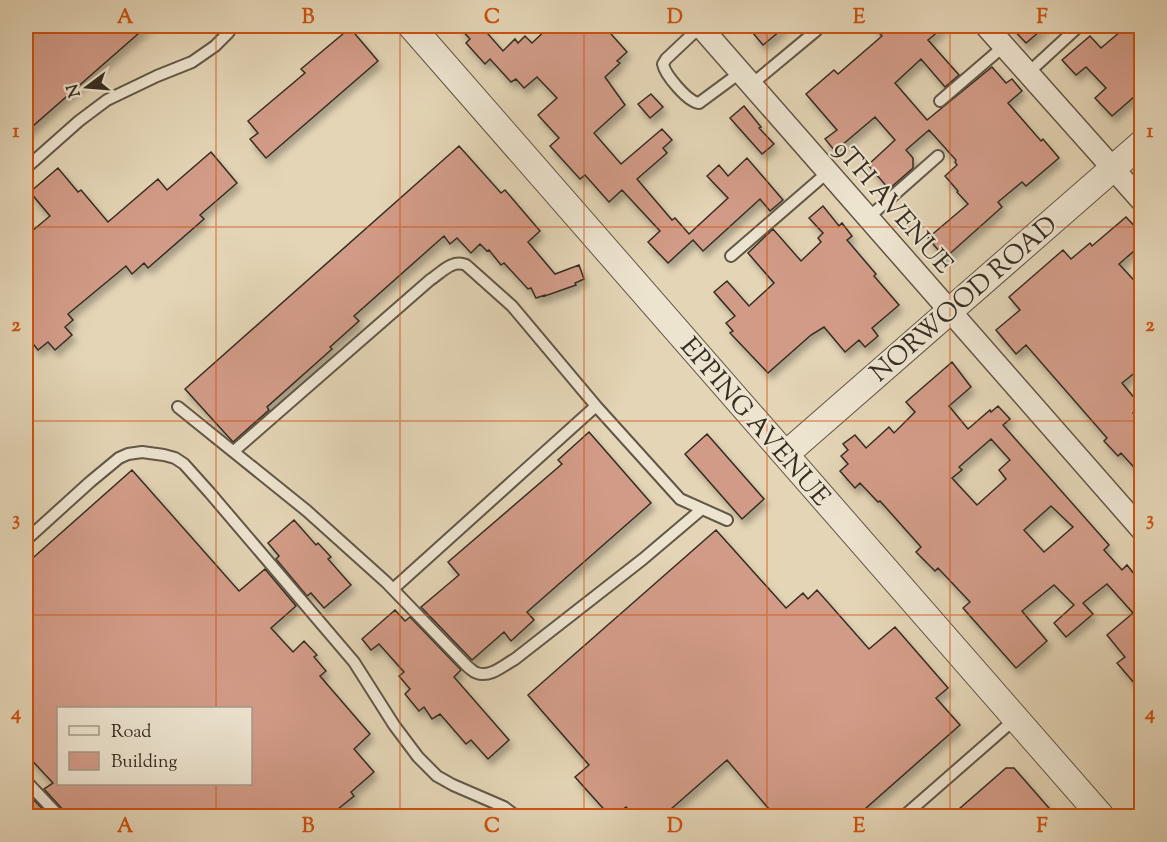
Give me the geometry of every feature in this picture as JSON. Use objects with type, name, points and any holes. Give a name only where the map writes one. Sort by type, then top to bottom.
[{"type":"street","name":"EPPING AVENUE","points":[[411,26],[1101,816]]},
{"type":"street","name":"9TH AVENUE","points":[[700,26],[1142,530]]},
{"type":"street","points":[[986,26],[1142,201]]},
{"type":"street","name":"NORWOOD ROAD","points":[[786,454],[1142,143]]},
{"type":"lane","points":[[26,168],[79,121],[107,100],[192,62],[215,46],[233,26]]},
{"type":"lane","points":[[700,26],[663,63],[666,73],[695,104],[747,78],[817,30]]},
{"type":"lane","points":[[1028,73],[1079,26]]},
{"type":"lane","points":[[940,101],[1004,46]]},
{"type":"lane","points":[[869,217],[938,156]]},
{"type":"lane","points":[[731,256],[828,171]]},
{"type":"lane","points":[[234,452],[430,280],[453,263],[460,262],[512,306],[596,406],[680,499],[727,520]]},
{"type":"lane","points":[[393,589],[596,406]]},
{"type":"lane","points":[[178,407],[307,512],[393,589],[468,667],[477,673],[485,674],[496,671],[515,659],[643,559],[702,509]]},
{"type":"lane","points":[[26,540],[119,458],[128,454],[142,453],[175,458],[184,464],[210,493],[354,662],[394,725],[418,757],[437,776],[504,807],[516,816]]},
{"type":"lane","points":[[904,816],[1015,719]]},
{"type":"lane","points":[[26,780],[58,816]]},
{"type":"building","points":[[26,26],[147,26],[26,132]]},
{"type":"building","points":[[458,26],[481,26],[503,51],[515,39],[518,43],[525,36],[532,43],[550,26],[595,26],[599,31],[604,26],[627,52],[617,61],[620,63],[605,77],[625,105],[594,133],[621,164],[662,129],[672,140],[663,148],[667,153],[637,179],[672,220],[675,218],[689,234],[728,198],[707,176],[719,165],[728,176],[747,158],[783,200],[770,211],[760,199],[703,251],[693,240],[668,263],[648,242],[660,231],[622,190],[609,202],[585,175],[580,179],[550,146],[559,138],[538,115],[557,98],[537,77],[524,88],[516,79],[511,82],[490,59],[485,64],[466,43],[470,39]]},
{"type":"building","points":[[762,26],[786,26],[763,45],[753,33]]},
{"type":"building","points":[[873,26],[945,26],[928,40],[959,75],[945,87],[921,59],[895,83],[927,120],[992,67],[1006,83],[1012,79],[1022,91],[1008,103],[1059,158],[1026,186],[1022,182],[998,202],[1002,207],[945,258],[928,238],[968,204],[945,176],[957,165],[956,160],[929,130],[906,150],[913,158],[913,168],[889,189],[868,165],[895,140],[875,117],[835,151],[825,139],[837,130],[806,94],[834,70],[838,74],[882,36]]},
{"type":"building","points":[[1010,26],[1046,26],[1026,43]]},
{"type":"building","points":[[1127,26],[1142,26],[1142,90],[1112,116],[1095,98],[1106,88],[1086,67],[1076,75],[1062,60],[1090,36],[1101,48]]},
{"type":"building","points":[[350,28],[378,61],[266,158],[250,139],[258,133],[248,121],[305,73],[301,69]]},
{"type":"building","points":[[651,94],[663,107],[650,118],[638,104]]},
{"type":"building","points":[[744,106],[761,127],[759,128],[774,144],[762,154],[730,118]]},
{"type":"building","points":[[459,146],[501,193],[505,190],[540,231],[528,242],[555,274],[579,265],[584,279],[575,283],[576,285],[536,298],[531,288],[528,289],[504,263],[501,265],[489,250],[487,251],[480,244],[471,253],[457,238],[450,244],[444,236],[354,316],[359,321],[330,347],[332,349],[267,407],[269,410],[233,442],[185,389]]},
{"type":"building","points":[[211,152],[237,183],[200,215],[204,219],[148,268],[144,263],[132,274],[126,266],[68,314],[73,320],[65,327],[72,335],[55,350],[48,342],[38,350],[26,335],[26,236],[50,216],[30,192],[58,168],[78,192],[81,190],[108,222],[158,179],[167,190]]},
{"type":"building","points":[[823,206],[839,226],[842,223],[852,236],[847,240],[899,305],[872,328],[878,336],[865,347],[859,340],[845,352],[824,327],[811,335],[768,373],[730,333],[733,331],[726,323],[735,316],[714,292],[727,281],[749,306],[774,283],[748,253],[773,229],[801,261],[821,242],[818,238],[823,233],[809,218]]},
{"type":"building","points":[[1126,217],[1142,234],[1142,244],[1119,264],[1142,289],[1142,367],[1122,383],[1141,406],[1133,413],[1142,422],[1142,476],[1121,453],[1118,456],[1104,441],[1107,438],[1026,345],[1016,354],[996,330],[1020,310],[1009,297],[1063,250],[1071,259],[1090,243],[1092,246]]},
{"type":"building","points":[[952,362],[971,387],[949,406],[968,429],[998,406],[1010,419],[1003,425],[1109,545],[1104,550],[1122,570],[1127,565],[1142,584],[1142,692],[1117,663],[1125,657],[1107,635],[1133,613],[1107,584],[1083,603],[1093,614],[1066,637],[1054,623],[1074,605],[1054,585],[1022,611],[1047,641],[1016,668],[963,608],[970,602],[938,568],[935,571],[916,552],[921,547],[880,501],[878,502],[860,483],[855,488],[840,471],[848,464],[841,456],[848,450],[843,444],[855,435],[866,448],[889,427],[894,433],[915,412],[906,402]],"holes":[[[991,439],[1010,460],[999,470],[1006,479],[977,505],[952,478],[962,470],[959,467]],[[1051,506],[1073,527],[1044,552],[1024,530]]]},
{"type":"building","points":[[589,432],[651,503],[527,612],[534,620],[511,641],[504,632],[472,660],[421,607],[459,575],[448,562],[562,464],[558,460]]},
{"type":"building","points":[[707,434],[764,499],[742,519],[685,454]]},
{"type":"building","points":[[132,470],[239,591],[265,569],[296,606],[271,628],[293,652],[304,641],[317,655],[314,657],[326,671],[320,676],[370,734],[354,749],[374,772],[351,792],[354,796],[338,809],[344,816],[66,816],[44,789],[53,783],[26,754],[26,564]]},
{"type":"building","points":[[294,520],[316,545],[318,543],[331,557],[328,559],[351,585],[324,608],[311,593],[307,596],[276,559],[279,556],[268,543]]},
{"type":"building","points":[[716,530],[786,608],[803,593],[808,599],[817,590],[869,649],[895,627],[948,688],[936,698],[960,725],[857,816],[775,816],[727,760],[663,816],[634,816],[626,807],[615,816],[610,816],[575,777],[589,765],[528,695]]},
{"type":"building","points":[[395,610],[405,621],[410,617],[461,670],[454,677],[509,740],[488,759],[471,740],[466,744],[440,714],[432,719],[424,707],[419,711],[405,694],[410,689],[399,676],[404,672],[379,644],[371,650],[362,639]]},
{"type":"building","points":[[1006,768],[1014,768],[1056,816],[951,816]]},
{"type":"building","points":[[33,799],[49,816],[26,816],[26,806]]}]
